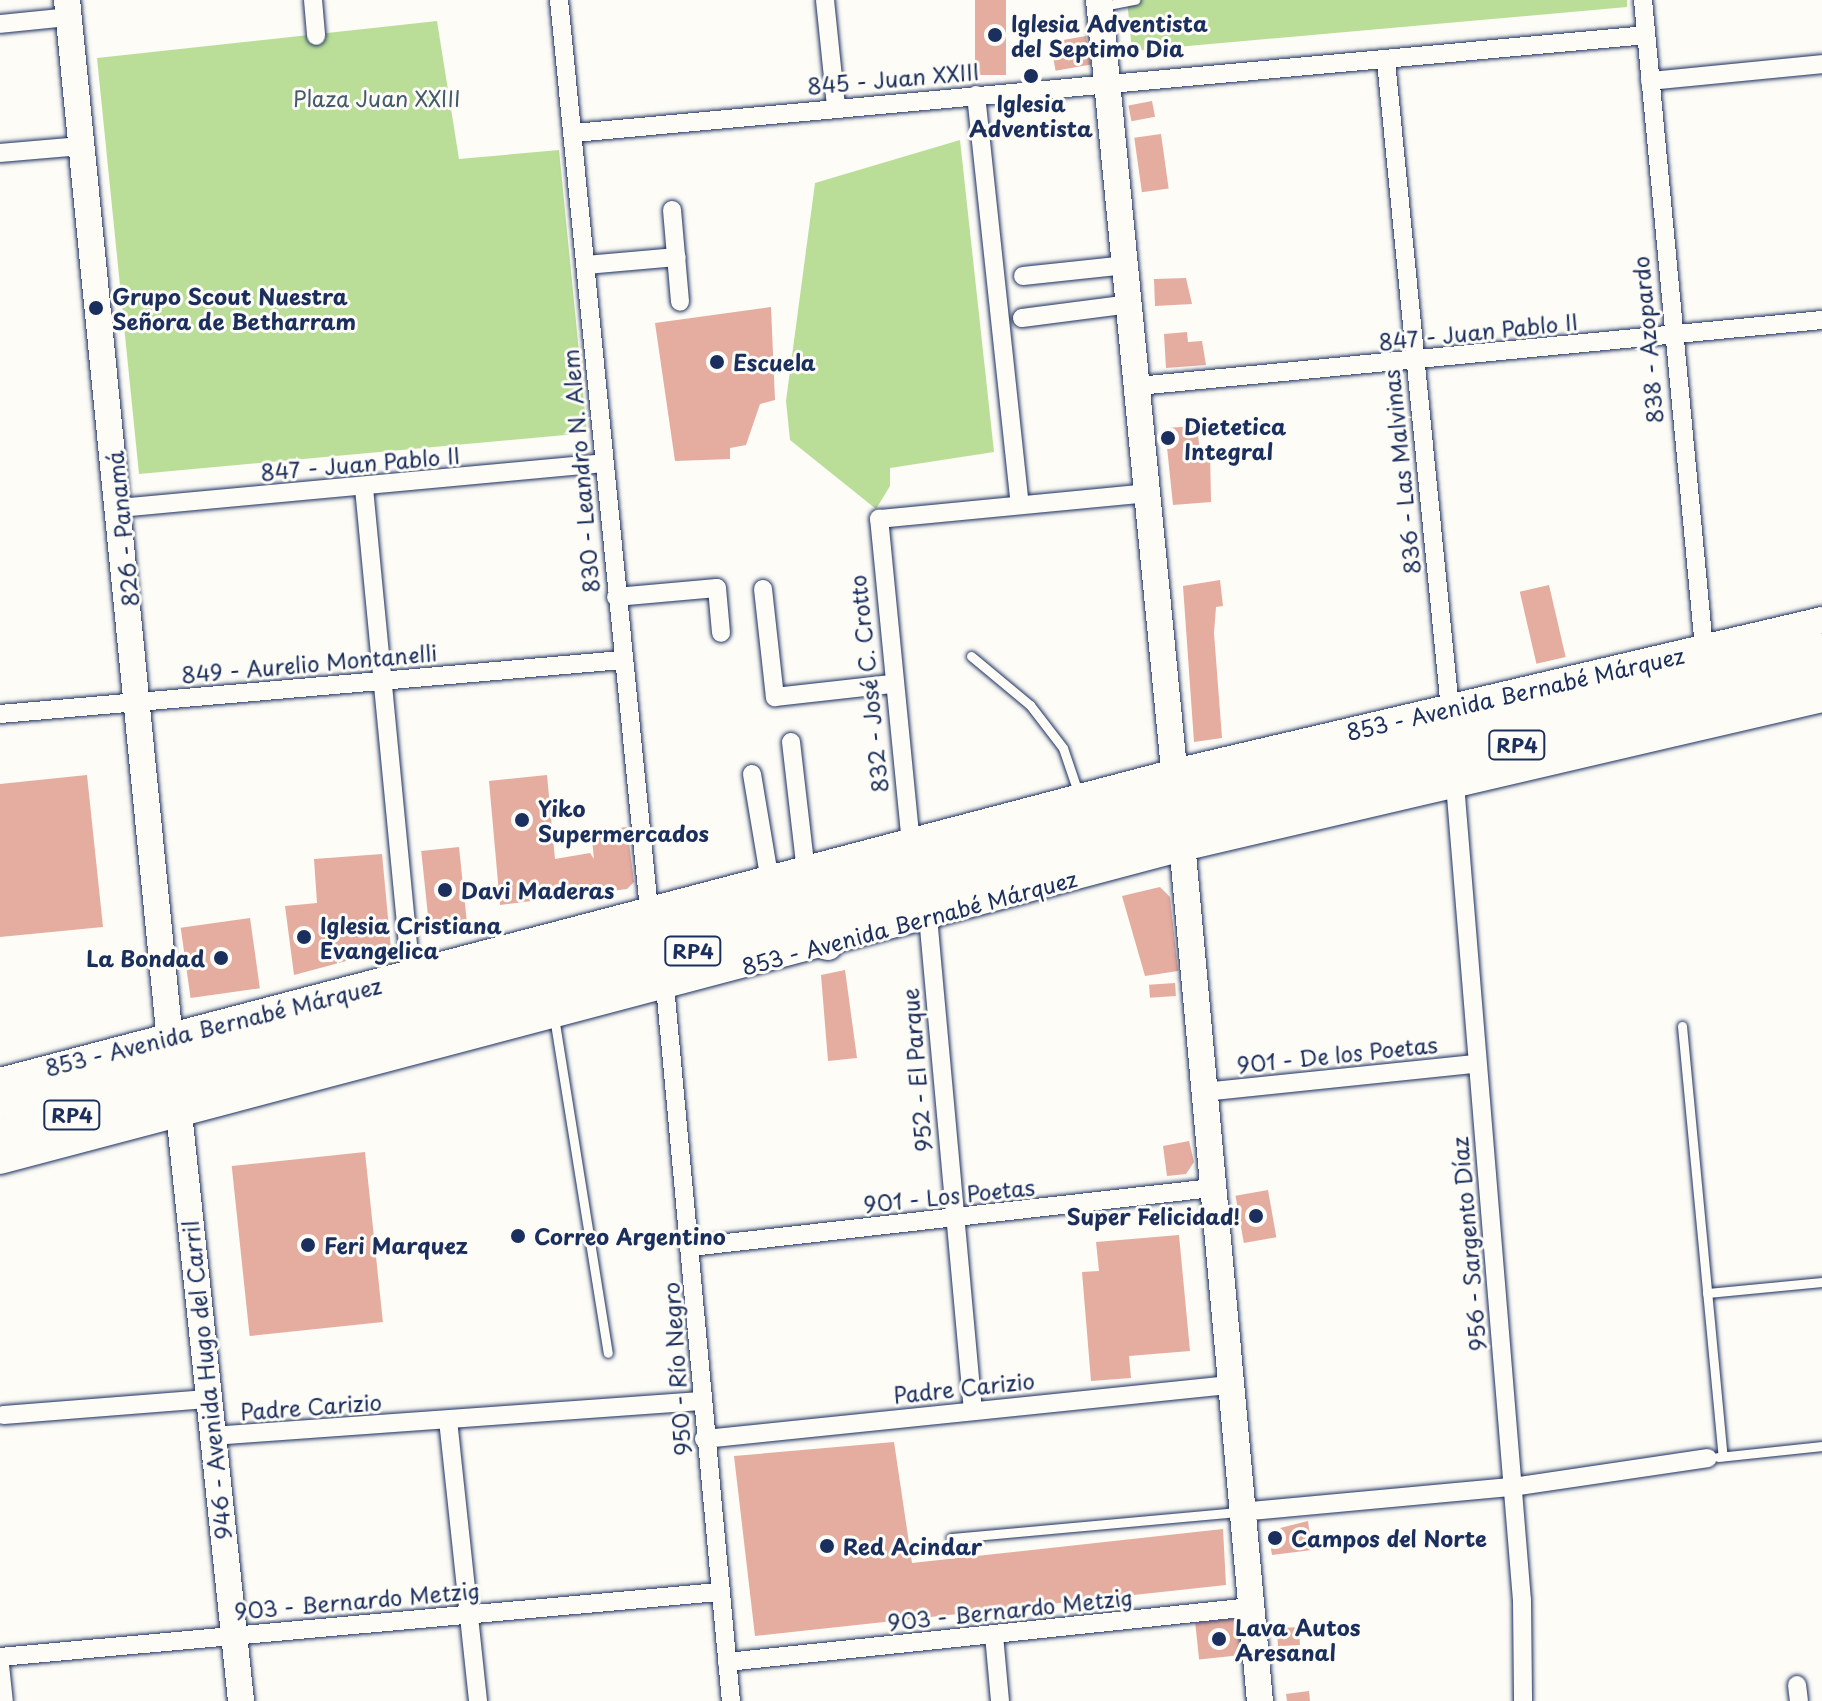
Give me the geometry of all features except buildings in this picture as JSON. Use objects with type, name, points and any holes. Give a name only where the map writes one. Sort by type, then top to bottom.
[{"type":"main road","name":"853 - Avenida Bernabé Márquez","points":[[0,1105],[174,1074],[777,929],[1179,810],[1451,721],[1596,700],[1705,662],[1822,648]]},
{"type":"main road","name":"853 - Avenida Bernabé Márquez","points":[[0,1135],[174,1074],[651,924],[1822,674]]},
{"type":"main road","points":[[1550,686],[1596,700]]},
{"type":"main road","points":[[777,929],[828,945]]},
{"type":"street","points":[[313,0],[316,36]]},
{"type":"street","name":"830 - Leandro N. Alem","points":[[559,0],[622,660],[651,924]]},
{"type":"street","points":[[825,0],[836,107]]},
{"type":"street","name":"838 - Azopardo","points":[[1643,0],[1669,335],[1705,662]]},
{"type":"street","points":[[1100,3],[1179,810],[1260,1701]]},
{"type":"street","points":[[0,24],[68,8]]},
{"type":"street","name":"826 - Panamá","points":[[68,8],[174,1074]]},
{"type":"street","name":"845 - Juan XXIII","points":[[574,133],[1646,35]]},
{"type":"street","name":"836 - Las Malvinas","points":[[1386,61],[1451,721]]},
{"type":"street","points":[[1650,81],[1822,64]]},
{"type":"street","points":[[976,95],[1020,504],[1148,493]]},
{"type":"street","points":[[0,153],[81,146]]},
{"type":"street","points":[[672,210],[680,302]]},
{"type":"street","points":[[586,265],[677,257]]},
{"type":"street","points":[[1023,276],[1126,265]]},
{"type":"street","points":[[1022,318],[1130,304]]},
{"type":"street","name":"847 - Juan Pablo II","points":[[1138,386],[1414,362],[1822,320]]},
{"type":"street","name":"847 - Juan Pablo II","points":[[120,508],[364,488],[603,463]]},
{"type":"street","points":[[364,488],[411,975]]},
{"type":"street","name":"832 - José C. Crotto","points":[[911,844],[891,684],[879,519],[1020,504]]},
{"type":"street","points":[[616,597],[717,588],[721,633]]},
{"type":"street","points":[[763,589],[775,697],[891,684]]},
{"type":"street","name":"853 - Avenida Bernabé Márquez","points":[[1451,721],[1550,686],[1705,662],[1822,620]]},
{"type":"street","name":"849 - Aurelio Montanelli","points":[[0,714],[622,660]]},
{"type":"street","name":"853 - Avenida Bernabé Márquez","points":[[0,1161],[174,1074],[411,975],[651,924],[770,881],[1079,798],[1179,810],[1455,784],[1822,699]]},
{"type":"street","points":[[791,742],[806,872]]},
{"type":"street","points":[[752,774],[770,881]]},
{"type":"street","name":"956 - Sargento Díaz","points":[[1455,784],[1512,1487],[1523,1701]]},
{"type":"street","name":"853 - Avenida Bernabé Márquez","points":[[0,1081],[174,1074],[554,1015],[928,917],[1179,810]]},
{"type":"street","name":"952 - El Parque","points":[[928,917],[952,1220],[973,1409]]},
{"type":"street","name":"950 - Río Negro","points":[[665,986],[691,1247],[704,1439],[731,1701]]},
{"type":"street","name":"901 - De los Poetas","points":[[1203,1092],[1476,1064]]},
{"type":"street","name":"946 - Avenida Hugo del Carril","points":[[174,1074],[241,1701]]},
{"type":"street","name":"901 - Los Poetas","points":[[691,1247],[952,1220],[1212,1188]]},
{"type":"street","name":"Padre Carizio","points":[[704,1439],[1229,1385]]},
{"type":"street","name":"Padre Carizio","points":[[3,1415],[207,1399]]},
{"type":"street","name":"Padre Carizio","points":[[212,1436],[701,1401]]},
{"type":"street","points":[[448,1420],[478,1701]]},
{"type":"street","points":[[1241,1512],[1512,1487],[1716,1457]]},
{"type":"street","name":"903 - Bernardo Metzig","points":[[0,1657],[719,1592]]},
{"type":"street","name":"903 - Bernardo Metzig","points":[[727,1662],[1251,1607]]},
{"type":"street","points":[[994,1635],[1000,1701]]},
{"type":"street","points":[[0,1665],[4,1701]]},
{"type":"lane","points":[[1100,3],[1135,0]]},
{"type":"lane","points":[[971,656],[1030,705],[1054,737],[1079,798]]},
{"type":"lane","points":[[554,1015],[608,1353]]},
{"type":"lane","points":[[1682,1026],[1707,1293],[1716,1457],[1822,1446]]},
{"type":"lane","points":[[1707,1293],[1822,1282]]},
{"type":"lane","points":[[951,1538],[1241,1512]]},
{"type":"green space","points":[[1127,0],[1627,0],[1627,7],[1132,51]]},
{"type":"green space","name":"Plaza Juan XXIII","points":[[437,21],[459,159],[559,150],[587,433],[139,474],[97,58]]},
{"type":"green space","points":[[960,140],[994,452],[890,468],[890,486],[876,509],[790,440],[786,401],[815,183]]},
{"type":"place","name":"Iglesia Adventista del Septimo Dia","points":[[995,35]]},
{"type":"place","name":"Iglesia Adventista","points":[[1031,76]]},
{"type":"place","name":"Grupo Scout Nuestra Señora de Betharram","points":[[96,308]]},
{"type":"place","name":"Escuela","points":[[717,362]]},
{"type":"place","name":"Dietetica Integral","points":[[1168,438]]},
{"type":"place","name":"Yiko Supermercados","points":[[522,820]]},
{"type":"place","name":"Davi Maderas","points":[[445,890]]},
{"type":"place","name":"Iglesia Cristiana Evangelica","points":[[304,937]]},
{"type":"place","name":"La Bondad","points":[[221,958]]},
{"type":"place","name":"Super Felicidad!","points":[[1256,1216]]},
{"type":"place","name":"Correo Argentino","points":[[518,1236]]},
{"type":"place","name":"Feri Marquez","points":[[308,1245]]},
{"type":"place","name":"Campos del Norte","points":[[1275,1538]]},
{"type":"place","name":"Red Acindar","points":[[827,1546]]},
{"type":"place","name":"Lava Autos Aresanal","points":[[1219,1639]]}]
